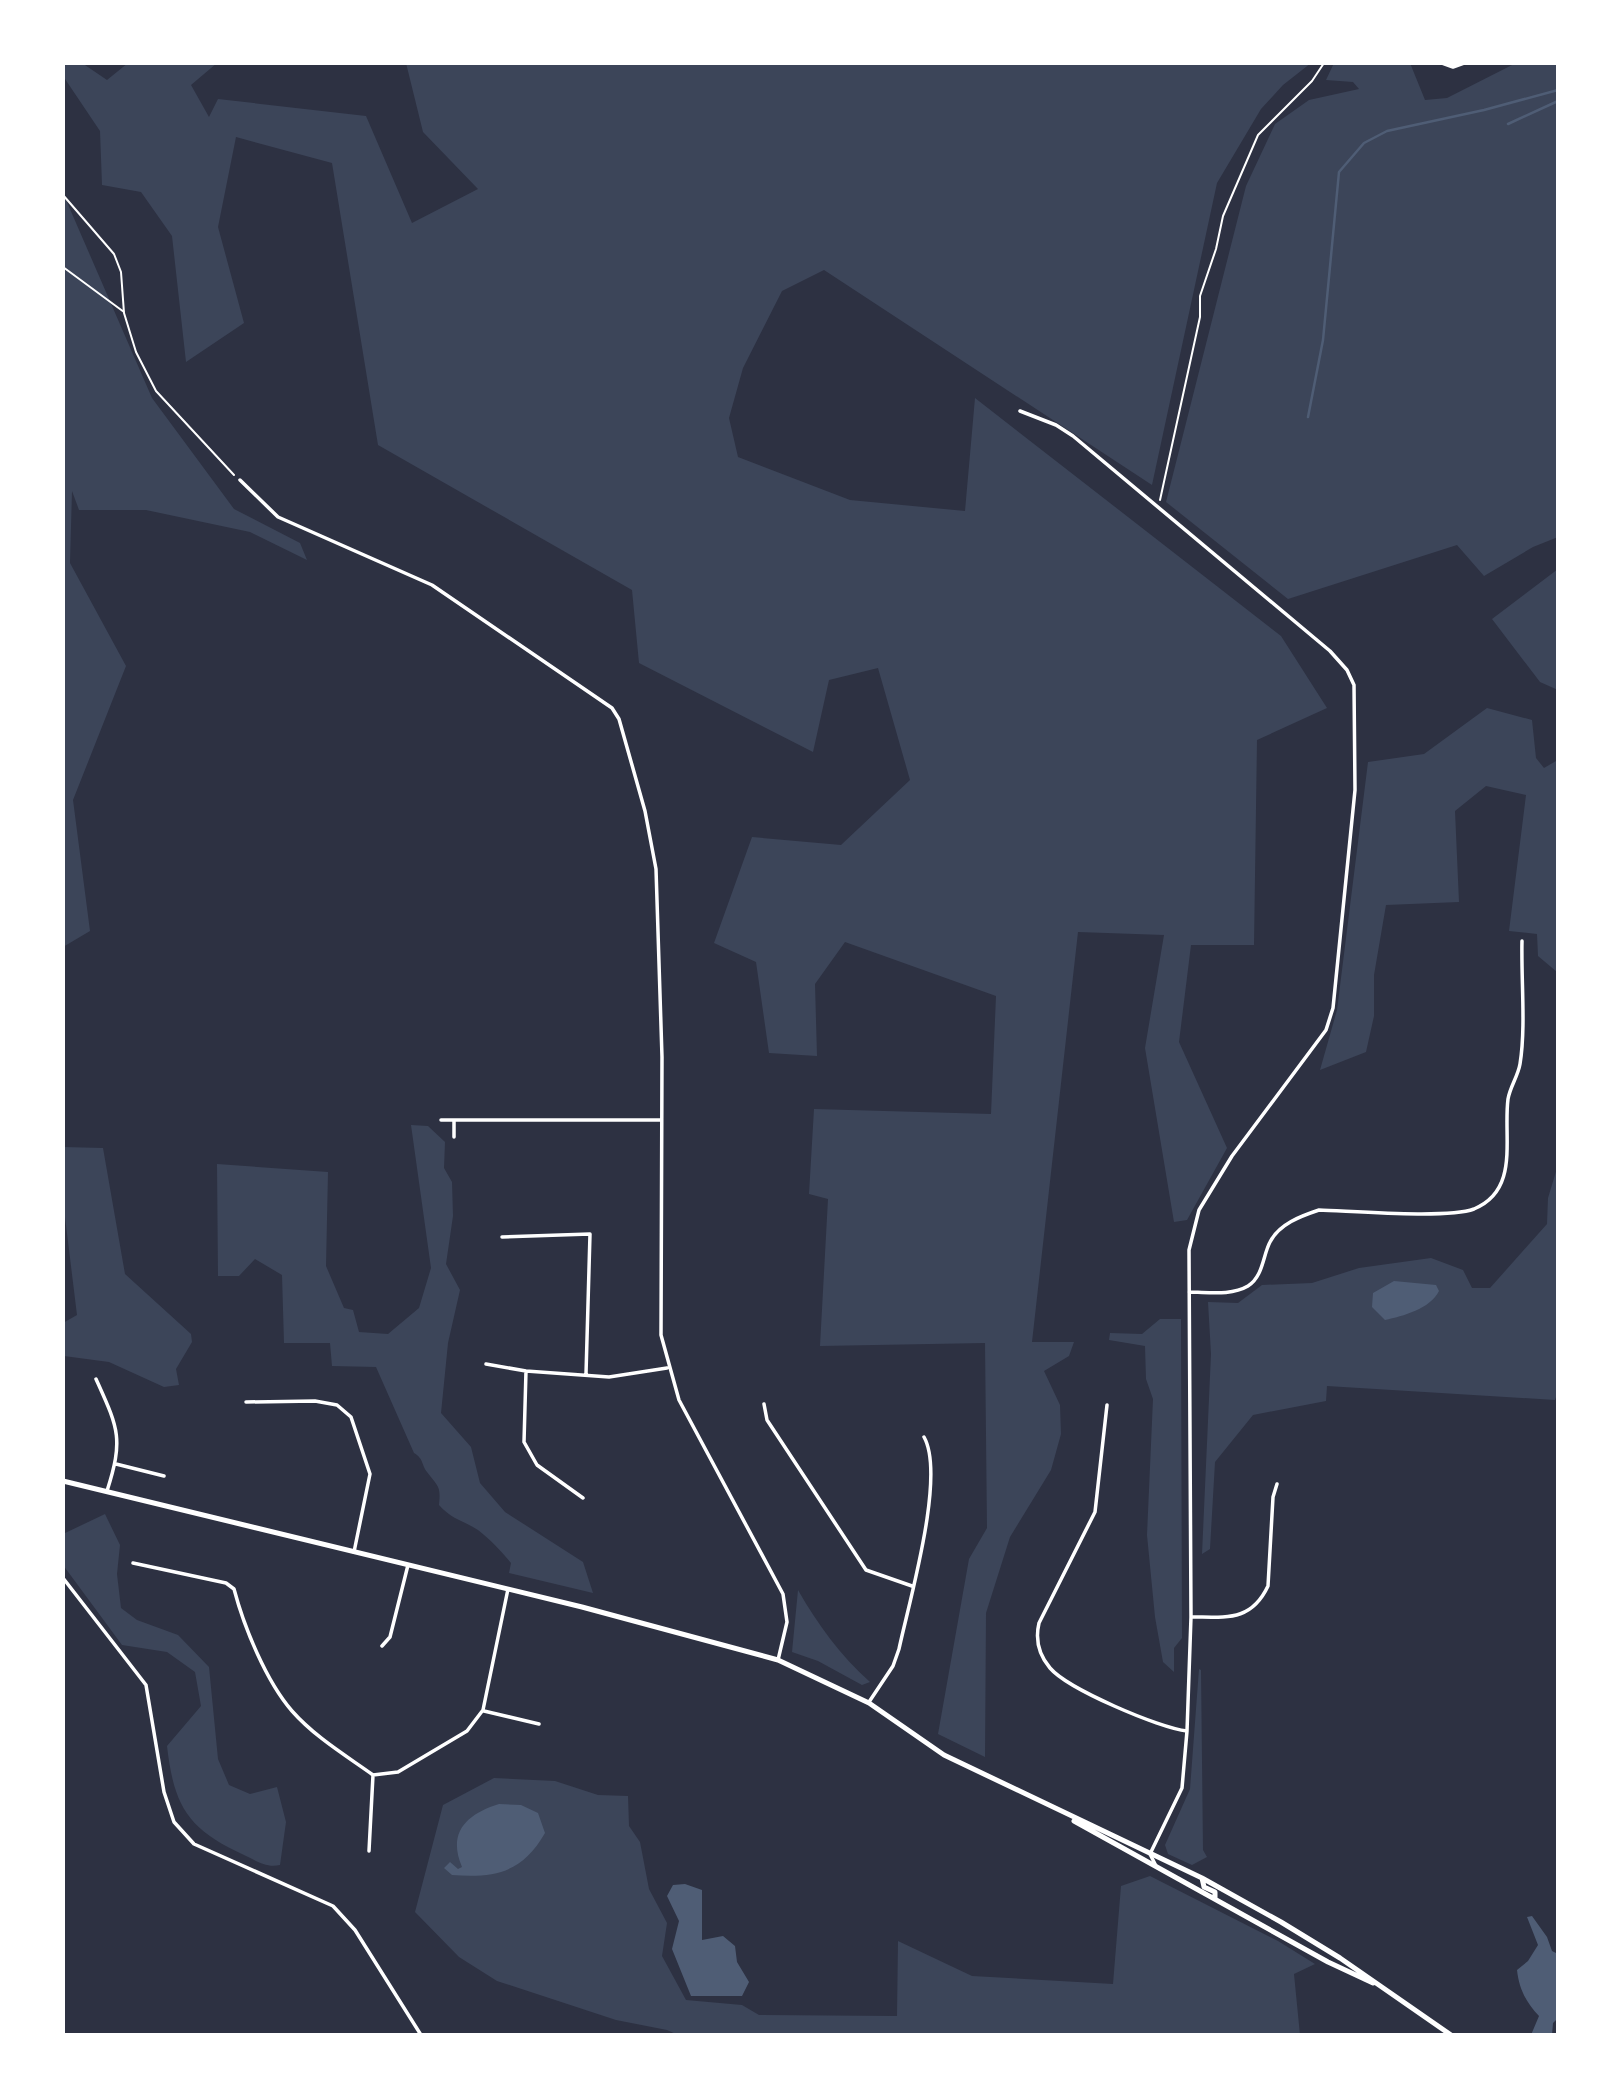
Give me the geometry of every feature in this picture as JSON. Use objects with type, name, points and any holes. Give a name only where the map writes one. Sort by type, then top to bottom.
[{"type":"street","points":[[1443,63],[1453,67],[1464,63]]},
{"type":"street","points":[[1020,411],[1056,425],[1073,436],[1330,651],[1347,670],[1357,701],[1355,790],[1333,1008],[1326,1030],[1232,1156],[1199,1210],[1189,1250],[1191,1618],[1187,1731],[1182,1788],[1150,1854],[1156,1868]]},
{"type":"street","points":[[240,480],[278,517],[432,585],[612,708],[624,731],[646,811],[656,869],[663,1057],[661,1335],[679,1400],[783,1594],[787,1622],[778,1660]]},
{"type":"street","points":[[1189,1292],[1225,1293],[1250,1285],[1263,1265],[1270,1241],[1282,1228],[1319,1210],[1447,1213],[1475,1208],[1489,1199],[1501,1185],[1507,1168],[1508,1098],[1520,1062],[1522,941]]},
{"type":"street","points":[[441,1120],[661,1120]]},
{"type":"street","points":[[454,1120],[454,1137]]},
{"type":"street","points":[[502,1237],[590,1234],[586,1374]]},
{"type":"street","points":[[486,1364],[526,1371],[609,1377],[668,1367]]},
{"type":"street","points":[[526,1371],[524,1442],[537,1465],[583,1498]]},
{"type":"street","points":[[96,1379],[119,1447],[107,1493]]},
{"type":"street","points":[[246,1402],[314,1401],[337,1405],[351,1418],[370,1474],[354,1552]]},
{"type":"street","points":[[764,1404],[767,1420],[866,1570],[912,1586]]},
{"type":"street","points":[[1107,1405],[1095,1512],[1038,1623],[1038,1648],[1043,1659],[1058,1676],[1148,1723],[1187,1731]]},
{"type":"street","points":[[869,1703],[893,1666],[899,1650],[932,1490],[929,1445],[924,1437]]},
{"type":"street","points":[[116,1464],[164,1476]]},
{"type":"street","points":[[63,1481],[508,1589],[778,1660],[869,1703],[923,1743],[1059,1812],[1202,1878],[1313,1940],[1451,2035]]},
{"type":"street","points":[[1191,1618],[1233,1617],[1252,1609],[1262,1599],[1268,1586],[1273,1497],[1277,1484]]},
{"type":"street","points":[[133,1563],[226,1583],[234,1589],[259,1656],[290,1709],[324,1740],[373,1775],[398,1772],[410,1765],[467,1731],[483,1710],[508,1589]]},
{"type":"street","points":[[382,1646],[390,1637],[408,1565]]},
{"type":"street","points":[[63,1578],[146,1685],[151,1700],[164,1791],[174,1822],[184,1837],[194,1844],[333,1906],[355,1930],[421,2035]]},
{"type":"street","points":[[483,1710],[539,1724]]},
{"type":"street","points":[[369,1850],[373,1775]]},
{"type":"street","points":[[1059,1812],[1297,1945],[1389,1991]]},
{"type":"street","points":[[1202,1878],[1204,1887],[1215,1892],[1215,1898]]},
{"type":"street","points":[[1297,1945],[1313,1940]]},
{"type":"path","points":[[1156,505],[1161,499],[1200,317],[1200,296],[1216,249],[1223,216],[1258,135],[1312,81],[1324,63]]},
{"type":"path","points":[[63,195],[114,254],[121,272],[124,313],[136,352],[156,391],[240,480]]},
{"type":"path","points":[[63,267],[124,313]]},
{"type":"shaded area","points":[[63,63],[82,63],[107,80],[128,63],[217,63],[191,85],[209,117],[218,99],[366,116],[412,223],[478,189],[423,132],[406,63],[1311,63],[1283,85],[1261,109],[1217,183],[1152,485],[824,270],[782,291],[743,368],[729,418],[738,457],[850,500],[965,511],[975,398],[1281,636],[1327,708],[1257,740],[1254,945],[1191,945],[1179,1042],[1227,1148],[1187,1220],[1174,1222],[1145,1048],[1164,935],[1078,932],[1032,1342],[1074,1342],[1069,1356],[1044,1371],[1060,1405],[1061,1434],[1051,1470],[1010,1537],[986,1613],[985,1757],[938,1734],[969,1559],[987,1528],[985,1343],[820,1346],[828,1199],[809,1194],[814,1109],[991,1114],[996,996],[845,942],[815,984],[817,1056],[769,1053],[756,962],[714,943],[752,837],[841,845],[910,780],[878,668],[829,680],[813,752],[639,663],[632,590],[378,445],[332,163],[236,137],[218,227],[244,323],[186,362],[172,236],[141,192],[102,185],[100,131],[63,76]]},
{"type":"shaded area","points":[[1334,63],[1410,63],[1425,100],[1447,98],[1516,63],[1558,63],[1558,537],[1533,547],[1484,576],[1457,545],[1288,599],[1166,502],[1246,186],[1275,124],[1309,100],[1359,89],[1353,82],[1326,80]]},
{"type":"shaded area","points":[[63,193],[152,398],[234,509],[300,543],[307,560],[250,532],[146,510],[79,510],[72,491],[70,563],[126,666],[73,800],[90,931],[63,947]]},
{"type":"shaded area","points":[[1558,569],[1558,690],[1540,682],[1492,619]]},
{"type":"shaded area","points":[[1487,708],[1532,720],[1536,758],[1544,768],[1556,761],[1558,745],[1558,997],[1557,972],[1538,956],[1537,934],[1509,931],[1526,795],[1486,786],[1455,811],[1459,902],[1386,905],[1374,975],[1374,1016],[1366,1052],[1320,1070],[1337,1010],[1368,762],[1424,754]]},
{"type":"shaded area","points":[[411,1125],[428,1126],[445,1142],[444,1168],[452,1182],[453,1216],[446,1264],[460,1290],[448,1343],[441,1413],[471,1447],[480,1483],[505,1512],[583,1562],[593,1593],[509,1573],[511,1563],[492,1542],[439,1505],[438,1487],[414,1453],[376,1367],[332,1366],[330,1343],[284,1343],[282,1275],[255,1259],[239,1276],[218,1276],[217,1164],[328,1172],[326,1266],[344,1308],[353,1310],[359,1332],[388,1334],[419,1308],[431,1268]]},
{"type":"shaded area","points":[[63,1147],[103,1148],[125,1274],[191,1334],[192,1342],[176,1369],[179,1385],[164,1387],[109,1362],[64,1356],[63,1359],[63,1323],[77,1315],[63,1201]]},
{"type":"shaded area","points":[[1558,1165],[1558,1391],[1555,1400],[1327,1386],[1326,1401],[1253,1415],[1215,1462],[1210,1549],[1202,1554],[1211,1354],[1208,1302],[1238,1303],[1262,1285],[1312,1283],[1359,1268],[1431,1258],[1463,1270],[1472,1288],[1490,1288],[1547,1224],[1548,1198]]},
{"type":"shaded area","points":[[1394,1281],[1436,1285],[1439,1291],[1423,1307],[1385,1320],[1372,1307],[1373,1293]]},
{"type":"shaded area","points":[[1160,1319],[1181,1319],[1182,1638],[1174,1648],[1174,1672],[1163,1662],[1155,1617],[1147,1535],[1153,1399],[1146,1379],[1145,1346],[1109,1340],[1110,1333],[1142,1334]]},
{"type":"shaded area","points":[[105,1514],[120,1545],[117,1574],[121,1608],[137,1620],[178,1635],[209,1667],[218,1759],[229,1785],[250,1794],[277,1787],[286,1822],[280,1865],[262,1863],[209,1836],[187,1814],[180,1800],[174,1785],[167,1746],[201,1706],[195,1672],[167,1652],[122,1645],[63,1565],[63,1534]]},
{"type":"shaded area","points":[[798,1590],[830,1639],[870,1682],[862,1685],[818,1661],[792,1652]]},
{"type":"shaded area","points":[[1199,1669],[1203,1850],[1207,1857],[1192,1865],[1168,1854],[1165,1845],[1190,1789]]},
{"type":"shaded area","points":[[494,1778],[555,1781],[598,1795],[628,1796],[629,1826],[640,1842],[649,1889],[667,1923],[662,1956],[686,2000],[742,2005],[759,2015],[897,2016],[898,1941],[972,1976],[1113,1984],[1121,1886],[1150,1876],[1278,1941],[1315,1964],[1294,1974],[1300,2035],[678,2035],[667,2030],[616,2020],[497,1981],[459,1957],[415,1912],[443,1805]]},
{"type":"shaded area","points":[[499,1804],[521,1805],[538,1813],[545,1833],[527,1857],[506,1870],[494,1874],[452,1875],[444,1868],[450,1862],[458,1869],[462,1867],[457,1844],[463,1826],[478,1813]]},
{"type":"shaded area","points":[[685,1884],[702,1890],[702,1940],[723,1936],[735,1946],[737,1962],[749,1982],[742,1996],[691,1996],[672,1949],[679,1921],[667,1896],[673,1885]]},
{"type":"shaded area","points":[[1532,1916],[1547,1937],[1552,1951],[1558,1954],[1558,2018],[1553,2023],[1552,2035],[1531,2035],[1539,2016],[1530,2006],[1519,1983],[1517,1970],[1528,1961],[1538,1945],[1527,1917]]},
{"type":"waterway","points":[[1308,417],[1323,340],[1339,172],[1364,143],[1387,131],[1484,110],[1558,90]]},
{"type":"waterway","points":[[1508,124],[1558,101]]}]
